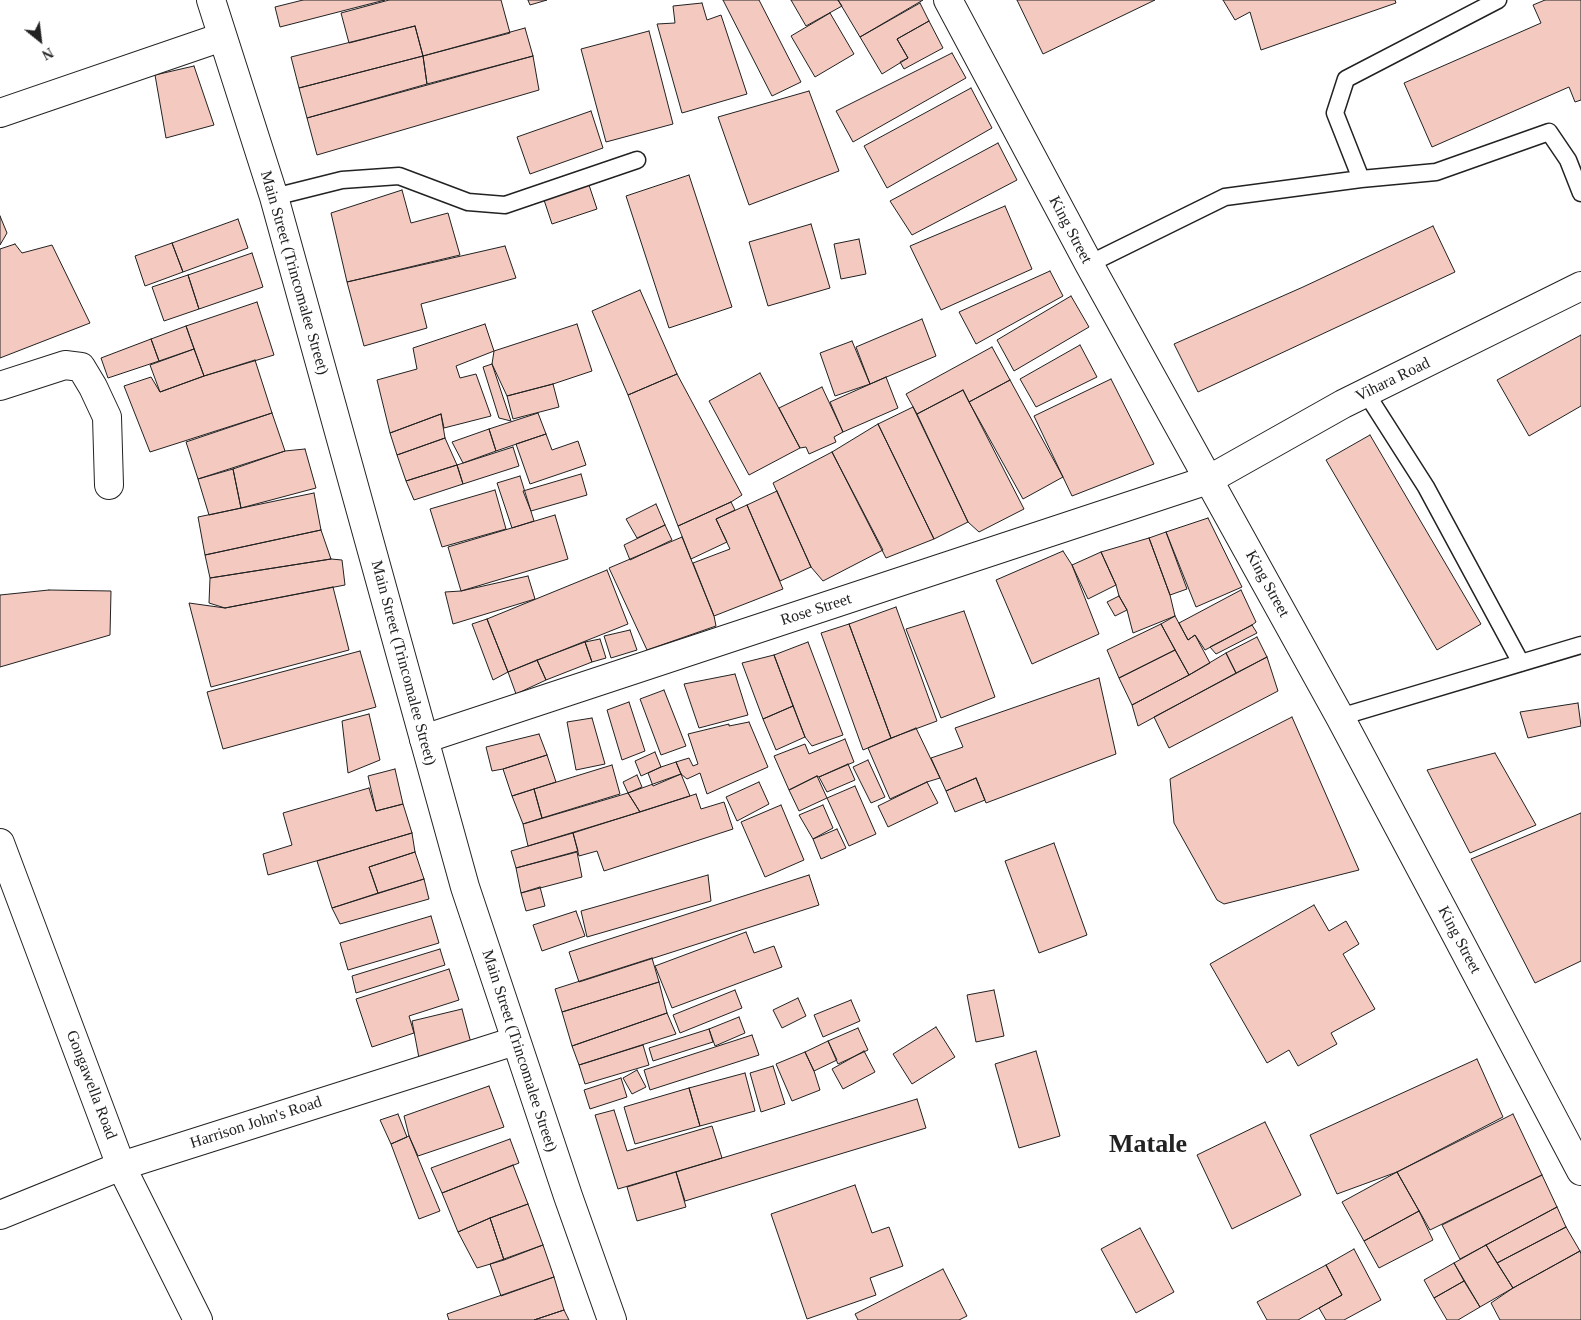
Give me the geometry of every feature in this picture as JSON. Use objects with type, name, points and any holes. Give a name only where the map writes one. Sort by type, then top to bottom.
[{"type":"main road","name":"Main Street (Trincomalee Street)","points":[[211,0],[274,197],[466,887],[515,1041],[612,1320]]},
{"type":"main road","name":"King Street","points":[[948,0],[1088,264],[1340,717],[1581,1171]]},
{"type":"main road","points":[[0,113],[222,37]]},
{"type":"main road","name":"Vihara Road","points":[[1208,480],[1366,393],[1581,286]]},
{"type":"main road","points":[[0,386],[65,365],[81,368],[93,387],[107,417],[109,485]]},
{"type":"main road","name":"Rose Street","points":[[424,739],[1208,480]]},
{"type":"main road","name":"Gongawella Road","points":[[0,843],[121,1166],[198,1320]]},
{"type":"main road","name":"Harrison John's Road","points":[[0,1215],[121,1166],[515,1041]]},
{"type":"lane","points":[[1361,179],[1335,113],[1346,79],[1498,0]]},
{"type":"lane","points":[[1088,264],[1225,197],[1361,179],[1436,172],[1549,132],[1568,160],[1581,193]]},
{"type":"lane","points":[[274,197],[342,180],[399,176],[468,202],[504,205],[637,160]]},
{"type":"lane","points":[[1366,393],[1426,487],[1521,663]]},
{"type":"lane","points":[[1340,717],[1581,645]]},
{"type":"building","points":[[303,0],[385,0],[280,27],[275,7]]},
{"type":"building","points":[[389,0],[501,0],[510,33],[423,56],[415,26],[349,43],[341,13]]},
{"type":"building","points":[[528,0],[547,0],[530,5]]},
{"type":"building","points":[[723,0],[759,0],[801,82],[772,96]]},
{"type":"building","points":[[791,0],[838,0],[842,6],[806,26]]},
{"type":"building","points":[[838,0],[923,0],[860,37]]},
{"type":"building","points":[[1017,0],[1155,0],[1043,54]]},
{"type":"building","points":[[1223,0],[1395,0],[1396,3],[1261,50],[1250,12],[1235,20]]},
{"type":"building","points":[[1545,0],[1581,0],[1581,100],[1575,102],[1569,87],[1432,147],[1404,83],[1541,23],[1533,5]]},
{"type":"building","points":[[702,3],[707,20],[721,15],[747,94],[682,113],[657,24],[675,23],[673,6]]},
{"type":"building","points":[[920,3],[929,21],[897,39],[908,58],[882,74],[860,37]]},
{"type":"building","points":[[830,13],[854,54],[815,77],[791,36]]},
{"type":"building","points":[[929,21],[943,48],[904,69],[900,62],[908,58],[897,39]]},
{"type":"building","points":[[415,26],[423,56],[299,88],[291,57]]},
{"type":"building","points":[[525,28],[533,56],[427,84],[423,56]]},
{"type":"building","points":[[649,31],[673,124],[606,142],[581,49]]},
{"type":"building","points":[[952,53],[966,78],[853,142],[836,111]]},
{"type":"building","points":[[423,56],[427,84],[307,118],[299,88]]},
{"type":"building","points":[[533,56],[539,90],[317,155],[307,118]]},
{"type":"building","points":[[194,66],[214,125],[166,138],[155,75]]},
{"type":"building","points":[[971,88],[992,128],[887,188],[864,146]]},
{"type":"building","points":[[809,91],[839,171],[749,205],[718,117]]},
{"type":"building","points":[[591,111],[603,148],[530,174],[517,137]]},
{"type":"building","points":[[998,143],[1017,180],[912,235],[890,201]]},
{"type":"building","points":[[689,175],[732,307],[669,328],[626,196]]},
{"type":"building","points":[[588,182],[597,209],[552,224],[543,197]]},
{"type":"building","points":[[402,190],[411,223],[448,213],[460,255],[347,282],[331,213]]},
{"type":"building","points":[[1005,206],[1032,269],[941,310],[910,246]]},
{"type":"building","points":[[0,216],[7,233],[0,245]]},
{"type":"building","points":[[238,219],[248,248],[183,272],[172,243]]},
{"type":"building","points":[[811,224],[830,288],[768,306],[749,242]]},
{"type":"building","points":[[1433,226],[1455,272],[1198,392],[1174,344],[1303,287]]},
{"type":"building","points":[[859,239],[866,274],[841,279],[834,244]]},
{"type":"building","points":[[172,243],[183,272],[145,286],[135,256]]},
{"type":"building","points":[[15,244],[22,253],[52,245],[90,323],[0,358],[0,249]]},
{"type":"building","points":[[505,246],[516,278],[421,304],[427,328],[364,346],[347,282]]},
{"type":"building","points":[[252,253],[263,287],[199,309],[188,275]]},
{"type":"building","points":[[1050,271],[1063,296],[976,344],[959,312]]},
{"type":"building","points":[[188,275],[199,309],[164,321],[152,287]]},
{"type":"building","points":[[640,290],[677,374],[628,395],[592,311]]},
{"type":"building","points":[[1071,296],[1089,327],[1014,371],[997,340]]},
{"type":"building","points":[[257,302],[274,355],[204,376],[186,326]]},
{"type":"building","points":[[922,319],[936,356],[870,384],[856,347]]},
{"type":"building","points":[[485,324],[494,351],[456,366],[460,378],[476,374],[491,416],[444,428],[441,414],[390,433],[377,380],[417,369],[413,348]]},
{"type":"building","points":[[577,324],[592,371],[507,396],[492,364],[494,351]]},
{"type":"building","points":[[186,326],[194,349],[159,361],[151,339]]},
{"type":"building","points":[[1581,335],[1581,406],[1529,436],[1497,380]]},
{"type":"building","points":[[151,339],[159,361],[108,378],[101,358]]},
{"type":"building","points":[[852,341],[870,384],[835,396],[820,353]]},
{"type":"building","points":[[1080,345],[1097,377],[1036,407],[1020,379]]},
{"type":"building","points":[[992,347],[1010,380],[969,402],[963,390],[917,414],[906,394]]},
{"type":"building","points":[[194,349],[204,376],[160,392],[150,365]]},
{"type":"building","points":[[255,360],[272,413],[150,452],[124,386],[151,377],[160,392]]},
{"type":"building","points":[[492,364],[511,421],[499,418],[483,367]]},
{"type":"building","points":[[760,373],[800,448],[749,475],[709,401]]},
{"type":"building","points":[[677,374],[742,495],[731,502],[678,526],[628,395]]},
{"type":"building","points":[[886,377],[898,408],[843,432],[830,402]]},
{"type":"building","points":[[1111,379],[1154,464],[1072,496],[1034,416]]},
{"type":"building","points":[[1010,380],[1063,477],[1023,499],[969,402]]},
{"type":"building","points":[[553,384],[559,407],[513,419],[507,396]]},
{"type":"building","points":[[822,387],[843,432],[834,437],[836,442],[809,454],[806,447],[800,448],[779,408]]},
{"type":"building","points":[[963,390],[1024,509],[979,532],[968,522],[917,414]]},
{"type":"building","points":[[913,407],[968,522],[934,539],[878,424]]},
{"type":"building","points":[[272,413],[285,451],[198,479],[186,442]]},
{"type":"building","points":[[538,413],[546,434],[496,451],[489,429]]},
{"type":"building","points":[[441,414],[445,438],[397,455],[390,433]]},
{"type":"building","points":[[878,424],[934,539],[886,558],[832,452]]},
{"type":"building","points":[[489,429],[496,451],[463,463],[452,442]]},
{"type":"building","points":[[546,434],[552,450],[578,441],[586,465],[530,484],[516,444]]},
{"type":"building","points":[[1370,435],[1481,624],[1437,650],[1326,460]]},
{"type":"building","points":[[445,438],[457,465],[406,481],[397,455]]},
{"type":"building","points":[[513,447],[519,466],[463,484],[457,465]]},
{"type":"building","points":[[305,449],[316,488],[241,508],[233,469],[285,451]]},
{"type":"building","points":[[832,452],[883,550],[823,581],[811,567],[773,483]]},
{"type":"building","points":[[457,465],[463,484],[414,500],[406,481]]},
{"type":"building","points":[[233,469],[241,508],[209,515],[198,479]]},
{"type":"building","points":[[581,474],[587,495],[531,511],[523,491]]},
{"type":"building","points":[[520,476],[534,521],[512,528],[497,483]]},
{"type":"building","points":[[495,490],[506,529],[442,547],[430,509]]},
{"type":"building","points":[[777,491],[811,567],[780,581],[747,505]]},
{"type":"building","points":[[314,493],[321,530],[205,555],[198,517]]},
{"type":"building","points":[[731,502],[735,510],[716,519],[727,542],[691,559],[678,526]]},
{"type":"building","points":[[656,504],[665,525],[637,538],[626,519]]},
{"type":"building","points":[[747,505],[783,589],[714,616],[693,563],[730,549],[716,519]]},
{"type":"building","points":[[555,515],[568,559],[461,591],[448,547]]},
{"type":"building","points":[[1208,518],[1242,587],[1196,607],[1166,532]]},
{"type":"building","points":[[665,525],[672,540],[630,560],[624,545]]},
{"type":"building","points":[[321,530],[331,559],[210,578],[205,555]]},
{"type":"building","points":[[1166,532],[1187,589],[1170,595],[1149,538]]},
{"type":"building","points":[[682,537],[714,616],[716,626],[647,650],[609,568]]},
{"type":"building","points":[[1149,538],[1170,595],[1175,616],[1133,633],[1127,610],[1119,596],[1101,552]]},
{"type":"building","points":[[1063,551],[1072,565],[1099,634],[1032,664],[996,580]]},
{"type":"building","points":[[1101,552],[1116,585],[1088,599],[1072,565]]},
{"type":"building","points":[[331,559],[342,560],[345,585],[225,608],[209,603],[210,578]]},
{"type":"building","points":[[607,570],[628,624],[508,672],[487,619]]},
{"type":"building","points":[[528,576],[535,599],[453,624],[445,592],[461,591]]},
{"type":"building","points":[[333,587],[349,650],[211,687],[189,603],[225,608]]},
{"type":"building","points":[[49,590],[111,591],[110,635],[0,667],[0,595]]},
{"type":"building","points":[[1241,590],[1256,622],[1205,650],[1195,635],[1188,640],[1179,623]]},
{"type":"building","points":[[1119,596],[1127,610],[1115,616],[1107,602]]},
{"type":"building","points":[[896,607],[937,721],[891,738],[849,624]]},
{"type":"building","points":[[964,611],[995,697],[941,718],[906,629]]},
{"type":"building","points":[[1175,616],[1188,640],[1195,635],[1210,663],[1189,675],[1161,624]]},
{"type":"building","points":[[487,619],[508,672],[493,680],[472,624]]},
{"type":"building","points":[[849,624],[891,738],[863,750],[821,633]]},
{"type":"building","points":[[1161,624],[1175,650],[1119,678],[1107,650]]},
{"type":"building","points":[[1252,625],[1257,633],[1216,654],[1210,647]]},
{"type":"building","points":[[630,630],[637,650],[611,658],[604,636]]},
{"type":"building","points":[[1257,637],[1267,657],[1236,673],[1226,653]]},
{"type":"building","points":[[600,639],[606,658],[592,662],[585,642]]},
{"type":"building","points":[[585,642],[592,662],[546,680],[537,660]]},
{"type":"building","points":[[808,642],[843,735],[812,746],[805,737],[774,655]]},
{"type":"building","points":[[1175,650],[1189,675],[1132,705],[1119,678]]},
{"type":"building","points":[[360,651],[376,707],[223,749],[207,692]]},
{"type":"building","points":[[1226,653],[1236,673],[1138,726],[1132,705]]},
{"type":"building","points":[[774,655],[793,706],[763,719],[742,663]]},
{"type":"building","points":[[1267,657],[1278,691],[1169,748],[1154,717]]},
{"type":"building","points":[[537,660],[546,680],[516,694],[508,672]]},
{"type":"building","points":[[735,674],[748,715],[699,728],[684,684]]},
{"type":"building","points":[[1099,678],[1116,754],[986,803],[976,778],[946,791],[931,758],[963,747],[955,728]]},
{"type":"building","points":[[664,690],[686,746],[661,755],[640,699]]},
{"type":"building","points":[[629,702],[645,751],[622,760],[607,710]]},
{"type":"building","points":[[1578,703],[1581,726],[1528,738],[1520,712]]},
{"type":"building","points":[[793,706],[805,737],[776,750],[763,719]]},
{"type":"building","points":[[369,714],[380,760],[348,773],[342,721]]},
{"type":"building","points":[[1292,717],[1359,870],[1224,904],[1217,900],[1174,823],[1170,779]]},
{"type":"building","points":[[592,718],[605,764],[576,770],[567,722]]},
{"type":"building","points":[[749,722],[768,767],[707,794],[700,773],[687,779],[681,774],[676,762],[689,758],[693,766],[698,764],[688,734],[729,724],[729,726]]},
{"type":"building","points":[[916,728],[940,778],[890,799],[868,748]]},
{"type":"building","points":[[539,734],[547,755],[492,771],[486,747]]},
{"type":"building","points":[[845,739],[854,762],[819,777],[817,776],[789,790],[774,756],[805,744],[809,754]]},
{"type":"building","points":[[655,752],[661,767],[641,776],[635,761]]},
{"type":"building","points":[[1495,753],[1536,825],[1470,853],[1427,770]]},
{"type":"building","points":[[547,755],[556,782],[512,796],[503,769]]},
{"type":"building","points":[[868,760],[885,797],[871,803],[853,767]]},
{"type":"building","points":[[676,762],[681,774],[653,786],[648,773]]},
{"type":"building","points":[[848,764],[855,780],[827,792],[819,777]]},
{"type":"building","points":[[612,765],[620,794],[542,818],[534,789]]},
{"type":"building","points":[[395,769],[403,804],[376,811],[368,776]]},
{"type":"building","points":[[681,774],[690,796],[640,812],[628,793]]},
{"type":"building","points":[[637,775],[642,787],[628,793],[623,782]]},
{"type":"building","points":[[817,776],[827,798],[799,811],[789,790]]},
{"type":"building","points":[[976,778],[985,800],[955,812],[946,791]]},
{"type":"building","points":[[759,782],[769,804],[737,821],[726,797]]},
{"type":"building","points":[[927,782],[938,803],[888,827],[878,806]]},
{"type":"building","points":[[855,786],[876,834],[849,846],[827,798]]},
{"type":"building","points":[[369,788],[376,811],[403,804],[412,833],[268,875],[263,854],[292,845],[283,813]]},
{"type":"building","points":[[534,789],[542,818],[523,824],[512,796]]},
{"type":"building","points":[[628,793],[640,812],[528,846],[523,824]]},
{"type":"building","points":[[696,794],[701,809],[724,802],[733,829],[604,871],[597,851],[579,856],[573,833]]},
{"type":"building","points":[[781,805],[804,860],[765,877],[741,822]]},
{"type":"building","points":[[823,805],[833,828],[813,839],[799,815]]},
{"type":"building","points":[[1581,813],[1581,961],[1535,983],[1471,859]]},
{"type":"building","points":[[837,829],[846,848],[821,859],[813,839]]},
{"type":"building","points":[[412,833],[415,852],[369,867],[378,893],[332,908],[317,861]]},
{"type":"building","points":[[573,833],[578,851],[516,868],[511,851]]},
{"type":"building","points":[[1054,843],[1087,935],[1039,953],[1005,861]]},
{"type":"building","points":[[415,852],[424,879],[378,893],[369,867]]},
{"type":"building","points":[[577,852],[582,877],[521,893],[516,868]]},
{"type":"building","points":[[708,875],[711,901],[587,937],[581,911]]},
{"type":"building","points":[[809,875],[819,905],[579,982],[569,952]]},
{"type":"building","points":[[424,879],[429,899],[340,924],[332,908]]},
{"type":"building","points":[[540,887],[545,906],[526,911],[521,893]]},
{"type":"building","points":[[1314,905],[1329,931],[1346,921],[1359,944],[1343,954],[1375,1009],[1331,1033],[1337,1044],[1298,1066],[1289,1050],[1267,1063],[1210,964]]},
{"type":"building","points":[[576,911],[585,936],[542,951],[533,925]]},
{"type":"building","points":[[431,916],[439,943],[348,970],[340,943]]},
{"type":"building","points":[[746,932],[754,953],[774,946],[782,967],[672,1008],[655,966]]},
{"type":"building","points":[[440,949],[445,965],[356,993],[352,976]]},
{"type":"building","points":[[652,958],[659,982],[562,1012],[555,989]]},
{"type":"building","points":[[449,969],[459,1000],[409,1016],[414,1033],[372,1047],[356,999]]},
{"type":"building","points":[[659,982],[667,1013],[572,1046],[562,1012]]},
{"type":"building","points":[[735,990],[742,1008],[680,1033],[673,1015]]},
{"type":"building","points":[[994,990],[1004,1036],[976,1042],[967,995]]},
{"type":"building","points":[[798,998],[806,1016],[782,1028],[773,1010]]},
{"type":"building","points":[[851,1000],[860,1021],[823,1037],[814,1015]]},
{"type":"building","points":[[462,1009],[471,1043],[419,1058],[412,1021]]},
{"type":"building","points":[[667,1013],[676,1034],[579,1065],[572,1046]]},
{"type":"building","points":[[739,1017],[745,1033],[715,1046],[709,1029]]},
{"type":"building","points":[[936,1027],[955,1057],[912,1084],[893,1054]]},
{"type":"building","points":[[858,1028],[868,1050],[838,1064],[828,1041]]},
{"type":"building","points":[[709,1029],[713,1042],[653,1061],[649,1048]]},
{"type":"building","points":[[752,1035],[759,1055],[650,1090],[644,1070]]},
{"type":"building","points":[[828,1041],[837,1060],[814,1071],[805,1052]]},
{"type":"building","points":[[643,1045],[649,1065],[585,1084],[579,1065]]},
{"type":"building","points":[[864,1051],[875,1072],[843,1089],[832,1069]]},
{"type":"building","points":[[1036,1051],[1060,1136],[1019,1148],[995,1064]]},
{"type":"building","points":[[805,1052],[820,1090],[792,1101],[776,1064]]},
{"type":"building","points":[[1477,1059],[1503,1117],[1397,1172],[1337,1194],[1310,1135]]},
{"type":"building","points":[[773,1066],[785,1104],[761,1112],[750,1073]]},
{"type":"building","points":[[637,1070],[646,1087],[632,1094],[623,1078]]},
{"type":"building","points":[[745,1073],[755,1111],[700,1126],[689,1088]]},
{"type":"building","points":[[621,1078],[627,1097],[590,1109],[584,1090]]},
{"type":"building","points":[[489,1086],[504,1127],[418,1156],[409,1136],[404,1116]]},
{"type":"building","points":[[689,1088],[700,1126],[635,1144],[624,1107]]},
{"type":"building","points":[[917,1099],[926,1128],[685,1201],[676,1172]]},
{"type":"building","points":[[614,1110],[627,1151],[712,1126],[722,1158],[618,1189],[595,1115]]},
{"type":"building","points":[[398,1114],[407,1137],[391,1144],[380,1120]]},
{"type":"building","points":[[1513,1114],[1542,1175],[1430,1230],[1397,1172]]},
{"type":"building","points":[[1265,1122],[1301,1195],[1232,1229],[1197,1155]]},
{"type":"building","points":[[409,1136],[440,1211],[419,1219],[391,1144]]},
{"type":"building","points":[[510,1139],[519,1163],[442,1193],[431,1168]]},
{"type":"building","points":[[513,1165],[528,1204],[458,1232],[442,1193]]},
{"type":"building","points":[[676,1172],[686,1207],[637,1221],[627,1187]]},
{"type":"building","points":[[1397,1172],[1419,1211],[1364,1241],[1342,1202]]},
{"type":"building","points":[[1542,1175],[1557,1207],[1460,1259],[1442,1225]]},
{"type":"building","points":[[855,1185],[872,1233],[889,1227],[903,1266],[870,1278],[876,1295],[807,1319],[771,1214]]},
{"type":"building","points":[[528,1204],[543,1245],[504,1260],[490,1218]]},
{"type":"building","points":[[1557,1207],[1566,1227],[1497,1263],[1486,1245]]},
{"type":"building","points":[[1419,1211],[1433,1240],[1379,1268],[1364,1241]]},
{"type":"building","points":[[490,1218],[504,1260],[477,1268],[458,1232]]},
{"type":"building","points":[[1566,1227],[1580,1251],[1513,1288],[1497,1263]]},
{"type":"building","points":[[1140,1228],[1174,1292],[1136,1313],[1101,1249]]},
{"type":"building","points":[[543,1245],[554,1277],[501,1296],[490,1264]]},
{"type":"building","points":[[1486,1245],[1513,1288],[1480,1307],[1454,1263]]},
{"type":"building","points":[[1354,1249],[1381,1300],[1344,1320],[1326,1320],[1319,1308],[1342,1295],[1326,1265]]},
{"type":"building","points":[[1580,1251],[1581,1320],[1500,1320],[1491,1303],[1513,1288]]},
{"type":"building","points":[[1454,1263],[1464,1281],[1434,1298],[1424,1280]]},
{"type":"building","points":[[1326,1265],[1342,1295],[1298,1320],[1267,1320],[1257,1302]]},
{"type":"building","points":[[943,1269],[967,1316],[959,1320],[858,1320],[855,1314]]},
{"type":"building","points":[[554,1277],[564,1310],[534,1320],[449,1320],[447,1314]]},
{"type":"building","points":[[1464,1281],[1480,1307],[1458,1320],[1447,1320],[1434,1298]]},
{"type":"building","points":[[564,1310],[569,1320],[534,1320]]},
{"type":"district","name":"Matale","points":[[1148,1145]]}]
